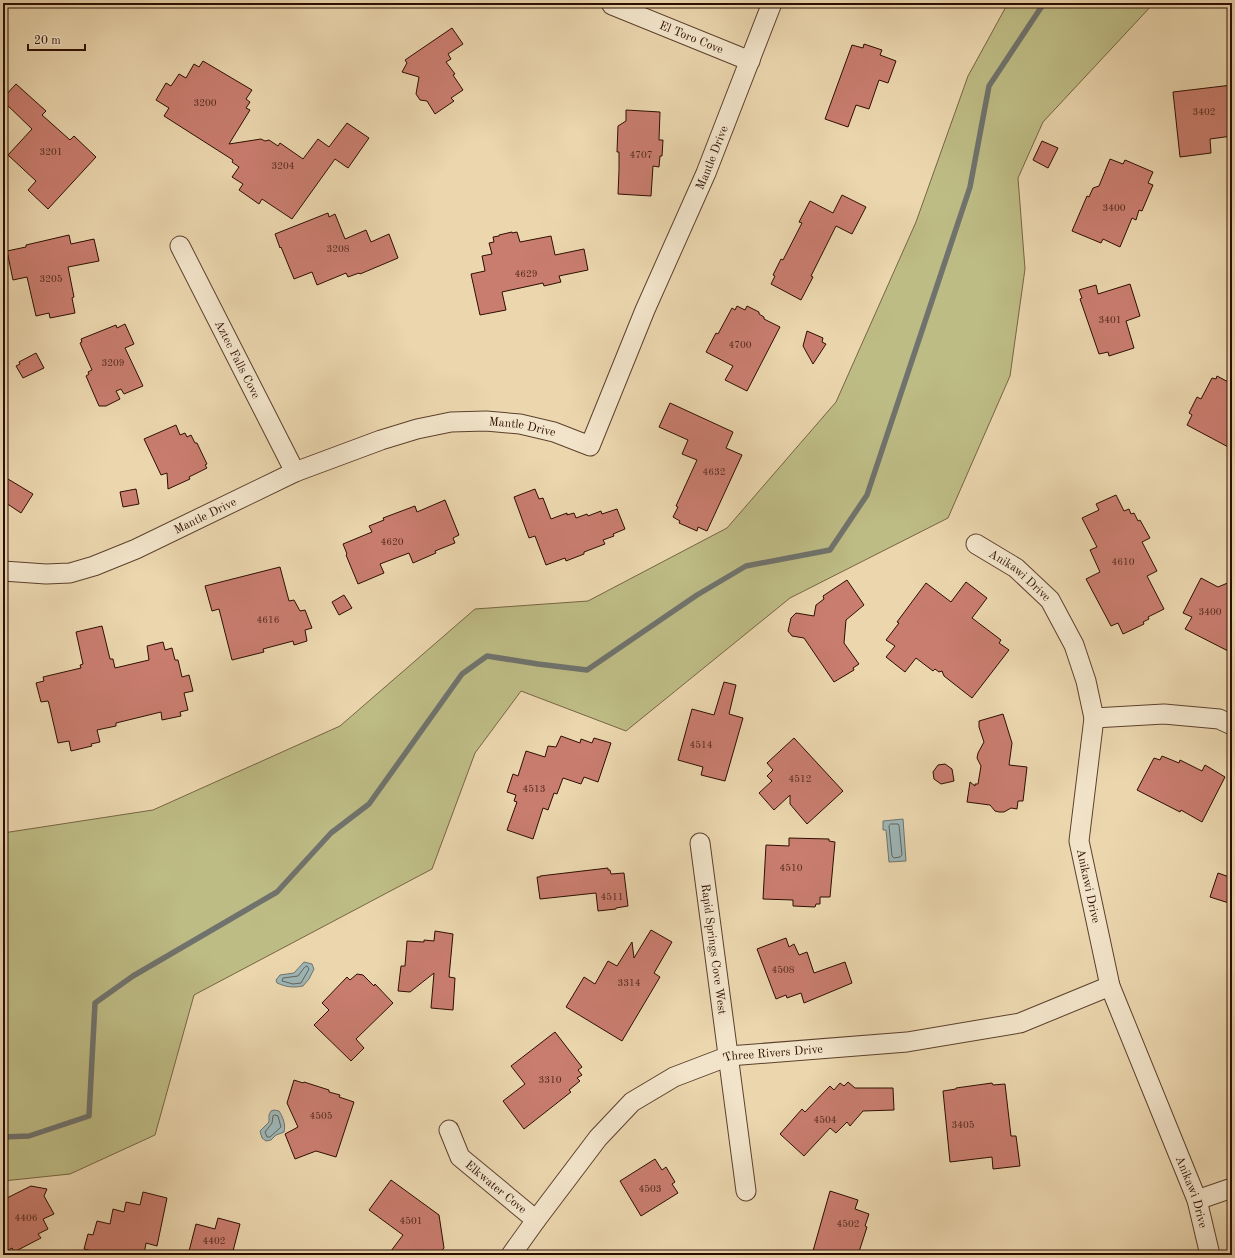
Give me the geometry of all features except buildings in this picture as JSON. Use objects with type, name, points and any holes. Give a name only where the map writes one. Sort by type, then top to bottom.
[{"type":"street","name":"El Toro Cove","points":[[611,3],[612,5],[750,62]]},
{"type":"street","name":"Mantle Drive","points":[[3,572],[46,574],[70,573],[94,566],[129,552],[295,472],[417,428],[451,422],[486,421],[520,424],[554,432],[590,446],[645,310],[706,173],[772,3]]},
{"type":"street","name":"Aztec Falls Cove","points":[[180,246],[295,472]]},
{"type":"street","name":"Anikawi Drive","points":[[976,544],[1016,568],[1050,600],[1074,645],[1086,681],[1094,718],[1080,841],[1110,986],[1197,1200],[1210,1255]]},
{"type":"street","points":[[1094,718],[1164,714],[1219,719],[1232,726]]},
{"type":"street","name":"Rapid Springs Cove West","points":[[700,843],[746,1191]]},
{"type":"street","name":"Three Rivers Drive","points":[[511,1255],[598,1138],[632,1102],[674,1077],[728,1056],[907,1042],[1020,1023],[1110,986]]},
{"type":"street","name":"Elkwater Cove","points":[[449,1130],[460,1157],[536,1220]]},
{"type":"street","points":[[1197,1200],[1232,1188]]},
{"type":"shaded area","points":[[1008,3],[1154,3],[1043,122],[1018,178],[1025,269],[1010,376],[948,518],[790,598],[626,731],[521,691],[475,753],[432,869],[194,995],[155,1135],[70,1174],[3,1181],[3,833],[153,810],[340,726],[475,609],[588,601],[727,528],[836,402],[916,222],[968,76]]},
{"type":"water","points":[[903,819],[906,861],[889,862],[886,830],[883,830],[883,821]]},
{"type":"water","points":[[304,962],[312,964],[314,969],[309,979],[303,986],[290,987],[277,983],[276,980],[280,975],[294,973]]},
{"type":"water","points":[[271,1111],[279,1111],[282,1116],[285,1129],[284,1132],[276,1135],[271,1140],[266,1141],[262,1138],[260,1131],[269,1122],[269,1115]]},
{"type":"waterway","points":[[3,1137],[29,1136],[89,1116],[95,1003],[133,976],[277,892],[331,833],[369,804],[462,674],[487,656],[587,670],[697,595],[746,566],[830,550],[867,495],[970,187],[989,86],[1044,3]]}]
